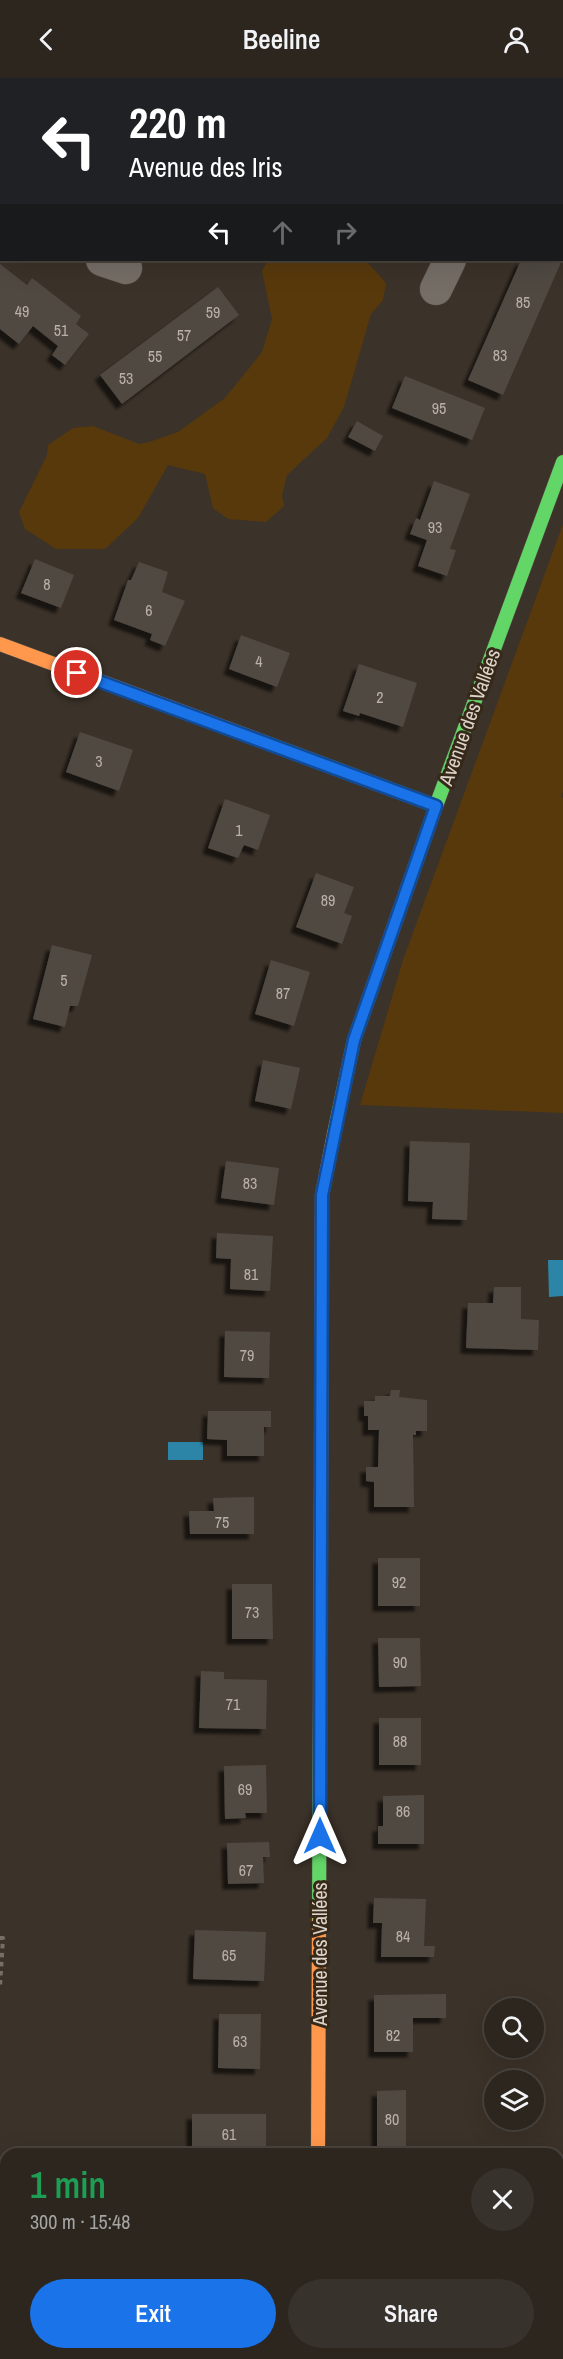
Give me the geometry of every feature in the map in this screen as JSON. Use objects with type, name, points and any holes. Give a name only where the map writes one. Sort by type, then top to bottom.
[{"type":"street","points":[[436,289],[450,261]]},
{"type":"street","name":"Avenue des Vallées","points":[[318,2148],[322,1195],[354,1040],[436,806],[563,462]]},
{"type":"street","points":[[0,645],[436,806]]},
{"type":"path","points":[[0,1938],[3,1938],[0,1987]]},
{"type":"shaded area","points":[[267,261],[363,261],[370,265],[386,283],[383,300],[371,314],[344,407],[327,438],[287,475],[282,496],[284,506],[266,522],[228,519],[213,508],[205,474],[168,465],[138,518],[105,549],[56,549],[25,529],[19,512],[47,455],[48,445],[73,428],[93,426],[139,444],[178,432],[225,398],[262,352],[272,319],[262,271]]},
{"type":"shaded area","points":[[563,524],[563,791],[561,797],[563,798],[563,1113],[360,1105],[403,960]]},
{"type":"water","points":[[548,1260],[563,1260],[563,1296],[549,1297]]},
{"type":"water","points":[[168,1442],[203,1442],[203,1460],[168,1460]]},
{"type":"building","points":[[521,261],[562,261],[503,395],[468,380]]},
{"type":"building","points":[[0,264],[27,285],[32,278],[81,316],[76,324],[89,334],[65,365],[52,355],[58,346],[33,326],[19,344],[0,329]]},
{"type":"building","points":[[218,287],[239,315],[122,404],[100,375]]},
{"type":"building","points":[[405,376],[485,408],[472,440],[392,408]]},
{"type":"building","points":[[357,421],[383,436],[375,451],[348,437]]},
{"type":"building","points":[[434,481],[470,494],[450,549],[456,550],[447,576],[418,566],[427,540],[410,534],[416,518],[420,520]]},
{"type":"building","points":[[35,559],[74,575],[61,608],[21,593]]},
{"type":"building","points":[[139,562],[168,572],[162,592],[185,601],[165,646],[150,640],[152,634],[114,620],[128,580],[131,580]]},
{"type":"building","points":[[241,635],[290,653],[277,687],[229,669]]},
{"type":"building","points":[[359,664],[417,683],[403,727],[360,713],[359,716],[343,711]]},
{"type":"building","points":[[80,732],[133,750],[119,791],[66,772]]},
{"type":"building","points":[[225,799],[270,815],[258,850],[244,845],[238,858],[208,848]]},
{"type":"building","points":[[316,873],[354,887],[344,913],[352,916],[342,944],[296,927]]},
{"type":"building","points":[[52,945],[92,955],[78,1006],[70,1006],[65,1027],[33,1019]]},
{"type":"building","points":[[271,960],[310,972],[294,1026],[255,1014]]},
{"type":"building","points":[[263,1060],[300,1068],[291,1109],[255,1101]]},
{"type":"building","points":[[410,1141],[470,1143],[467,1220],[432,1219],[433,1202],[408,1201]]},
{"type":"building","points":[[226,1161],[279,1168],[274,1205],[221,1198]]},
{"type":"building","points":[[217,1233],[273,1236],[270,1291],[230,1289],[231,1259],[216,1258]]},
{"type":"building","points":[[494,1287],[521,1287],[521,1319],[539,1320],[538,1350],[466,1348],[468,1303],[493,1303]]},
{"type":"building","points":[[225,1331],[270,1332],[269,1378],[224,1377]]},
{"type":"building","points":[[391,1390],[400,1390],[399,1397],[427,1400],[427,1431],[416,1431],[416,1435],[413,1435],[414,1507],[374,1507],[374,1482],[366,1481],[366,1467],[378,1467],[379,1430],[368,1430],[368,1416],[364,1416],[364,1401],[375,1401],[375,1396],[390,1396]]},
{"type":"building","points":[[208,1411],[271,1411],[271,1427],[264,1427],[264,1456],[227,1456],[227,1440],[207,1439]]},
{"type":"building","points":[[254,1497],[254,1534],[190,1534],[189,1511],[214,1511],[213,1498]]},
{"type":"building","points":[[378,1558],[420,1558],[420,1606],[378,1606]]},
{"type":"building","points":[[232,1584],[272,1584],[273,1639],[232,1639]]},
{"type":"building","points":[[378,1638],[420,1638],[421,1686],[379,1687]]},
{"type":"building","points":[[201,1671],[224,1672],[224,1679],[267,1680],[266,1729],[199,1728]]},
{"type":"building","points":[[379,1718],[421,1718],[421,1765],[379,1765]]},
{"type":"building","points":[[266,1765],[267,1813],[245,1813],[246,1818],[225,1819],[224,1766]]},
{"type":"building","points":[[424,1795],[424,1844],[378,1844],[378,1826],[383,1826],[383,1796]]},
{"type":"building","points":[[269,1842],[270,1857],[263,1857],[264,1883],[228,1884],[227,1843]]},
{"type":"building","points":[[374,1898],[426,1899],[424,1946],[435,1946],[434,1957],[381,1957],[382,1923],[373,1923]]},
{"type":"building","points":[[195,1930],[266,1932],[264,1981],[193,1979]]},
{"type":"building","points":[[446,1994],[446,2018],[413,2018],[413,2052],[374,2052],[374,1995]]},
{"type":"building","points":[[219,2014],[261,2014],[260,2069],[218,2068]]},
{"type":"building","points":[[406,2090],[406,2148],[377,2148],[377,2091]]},
{"type":"building","points":[[192,2114],[266,2114],[266,2148],[192,2148]]},
{"type":"traffic: fast","points":[[334,1134],[354,1040],[436,806],[563,462]]},
{"type":"traffic: fast","points":[[264,742],[436,806]]},
{"type":"traffic: fast","points":[[319,1921],[321,1489]]},
{"type":"traffic: slow","points":[[0,644],[264,742]]},
{"type":"traffic: slow","points":[[321,1489],[322,1195],[334,1134]]},
{"type":"traffic: slow","points":[[318,2148],[319,1921]]},
{"type":"route","points":[[77,673],[436,806],[354,1040],[322,1195],[320,1836]]}]
